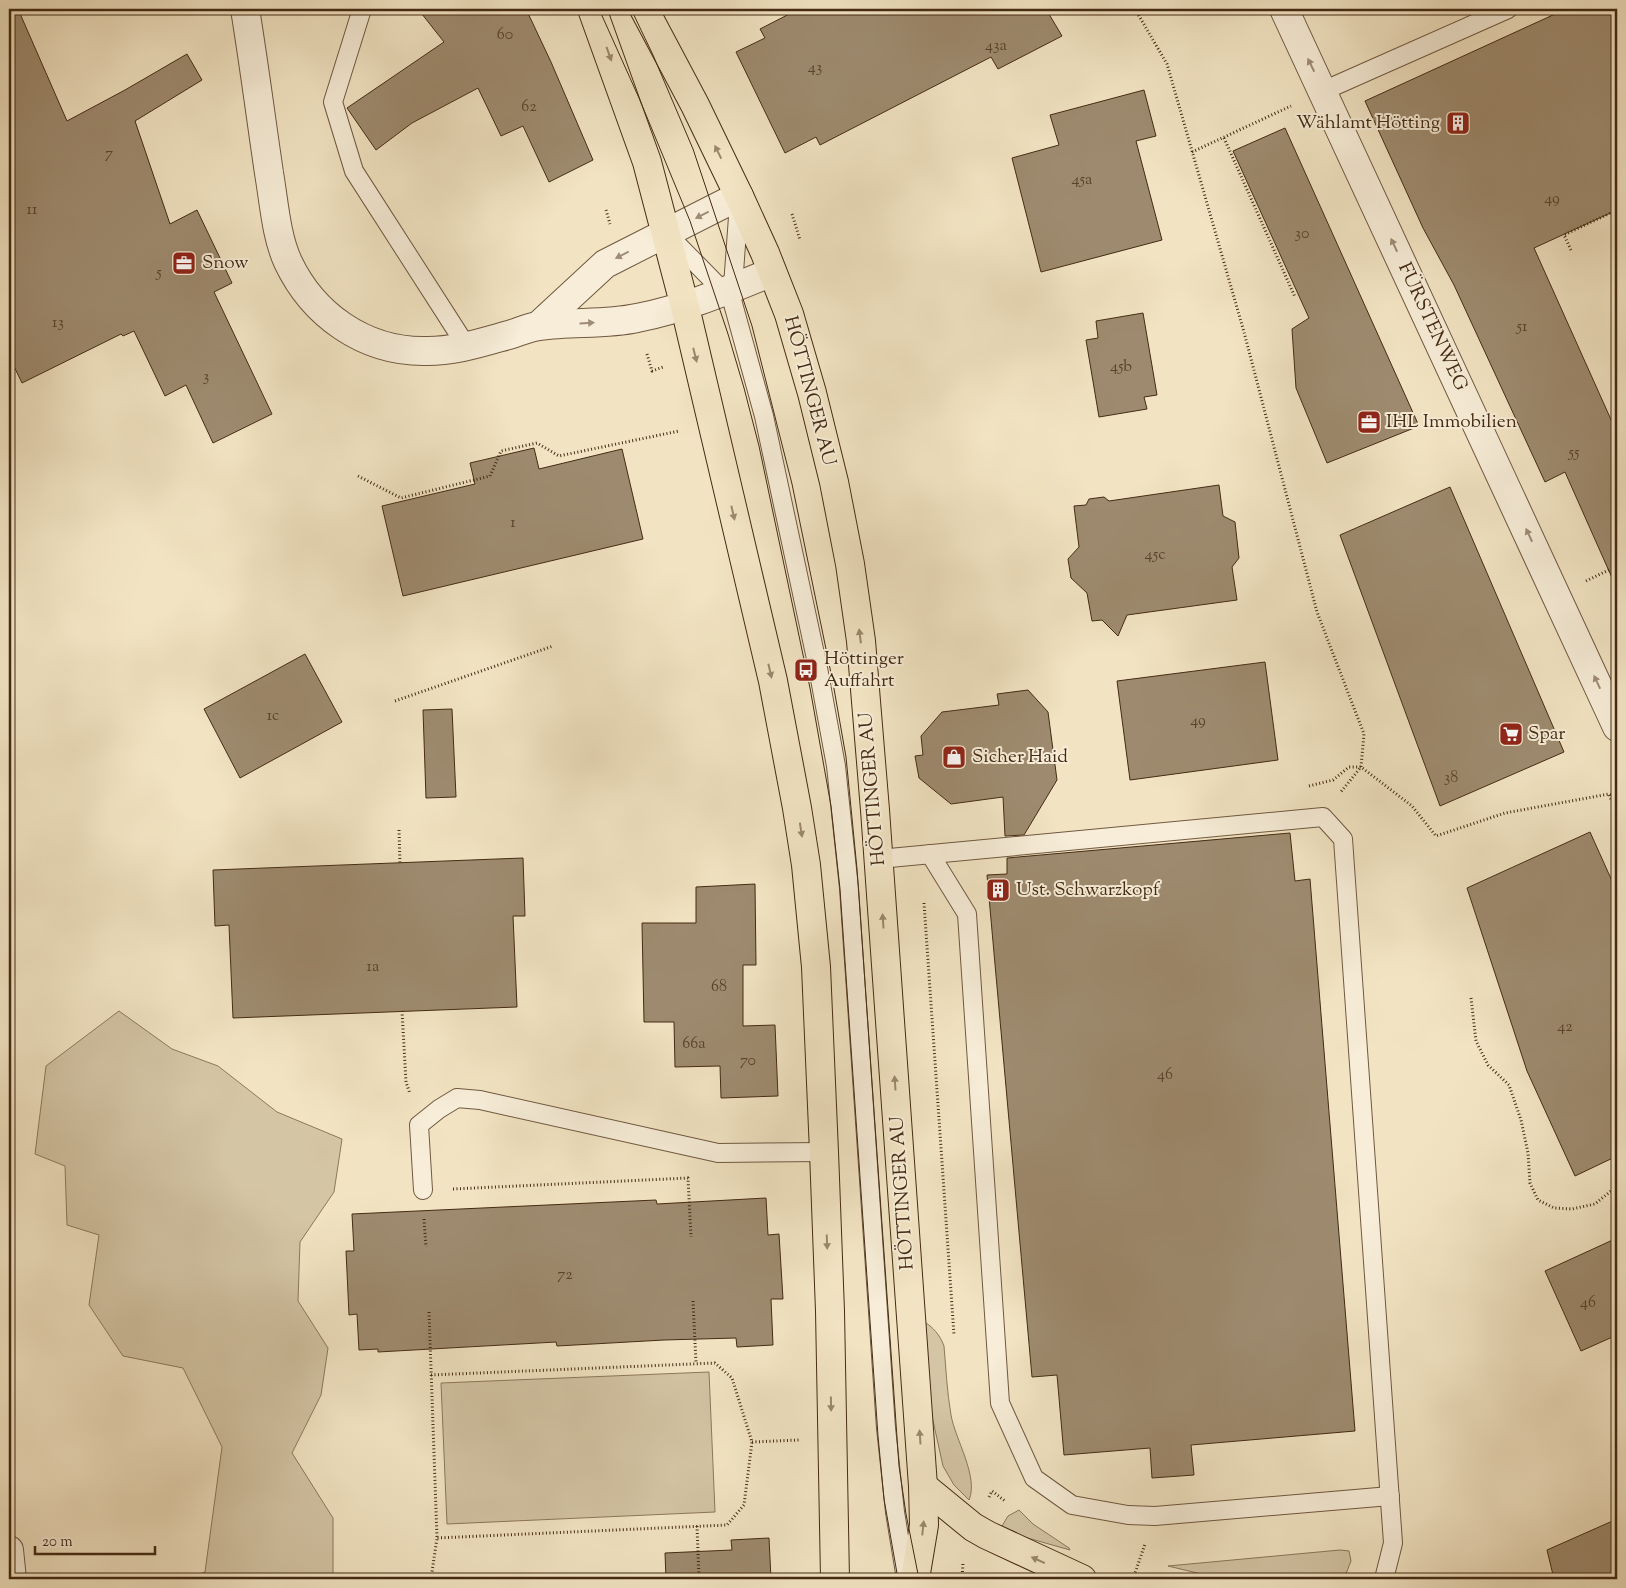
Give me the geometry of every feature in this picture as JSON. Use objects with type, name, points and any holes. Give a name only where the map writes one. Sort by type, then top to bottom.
[{"type":"main road","points":[[592,9],[647,162],[685,307],[772,681],[803,846],[816,967],[829,1301],[835,1579]]},
{"type":"main road","name":"HÖTTINGER AU","points":[[644,9],[695,105],[739,196],[789,314],[812,394],[834,482],[850,564],[860,641],[879,859],[924,1486],[924,1525],[915,1579]]},
{"type":"main road","points":[[924,1486],[973,1527],[987,1536],[1082,1579]]},
{"type":"street","points":[[245,9],[277,222],[288,261],[298,280],[316,303],[333,320],[367,340],[386,348],[405,351],[440,350],[467,347],[538,326],[637,319],[685,307],[729,293],[772,272]]},
{"type":"street","name":"FÜRSTENWEG","points":[[1284,9],[1617,727]]},
{"type":"street","points":[[538,326],[605,264],[739,196]]},
{"type":"street","points":[[9,1550],[12,1579]]},
{"type":"lane","points":[[362,9],[333,102],[354,171],[467,347]]},
{"type":"lane","points":[[1323,91],[1508,9]]},
{"type":"lane","points":[[739,196],[729,293],[766,424],[818,668],[836,766],[850,888],[886,1428],[895,1512],[906,1579]]},
{"type":"lane","points":[[666,233],[729,293]]},
{"type":"lane","points":[[879,859],[1323,817],[1343,839],[1393,1543],[1384,1579]]},
{"type":"lane","points":[[925,855],[967,914],[1000,1403],[1034,1478],[1072,1505],[1128,1515],[1155,1516],[1390,1496]]},
{"type":"lane","points":[[423,1190],[419,1125],[439,1109],[458,1098],[480,1100],[718,1153],[824,1152]]},
{"type":"path","points":[[1135,9],[1167,64],[1244,332],[1317,612],[1364,734],[1361,766],[1344,788]]},
{"type":"path","points":[[1192,152],[1323,91]]},
{"type":"path","points":[[1224,138],[1295,297]]},
{"type":"path","points":[[606,210],[611,228]]},
{"type":"path","points":[[1571,250],[1564,235],[1617,210]]},
{"type":"path","points":[[647,354],[652,370],[666,366]]},
{"type":"path","points":[[358,476],[401,498],[490,476],[501,451],[537,443],[559,456],[712,424]]},
{"type":"path","points":[[395,701],[553,646]]},
{"type":"path","points":[[1361,766],[1412,806],[1436,836],[1505,813],[1609,794],[1617,797]]},
{"type":"path","points":[[1609,794],[1617,812]]},
{"type":"path","points":[[399,830],[400,864]]},
{"type":"path","points":[[925,855],[954,1335]]},
{"type":"path","points":[[1471,998],[1476,1041],[1488,1065],[1509,1085],[1521,1120],[1528,1153],[1530,1183],[1538,1200],[1554,1208],[1572,1209],[1595,1204],[1617,1186]]},
{"type":"path","points":[[402,1011],[406,1082],[419,1125]]},
{"type":"path","points":[[423,1190],[688,1178],[691,1237]]},
{"type":"path","points":[[693,1301],[696,1363]]},
{"type":"path","points":[[429,1312],[437,1538],[431,1579]]},
{"type":"path","points":[[431,1375],[715,1363],[732,1378],[752,1442],[744,1506],[727,1525],[437,1538]]},
{"type":"path","points":[[752,1442],[832,1438]]},
{"type":"path","points":[[992,1491],[1005,1501]]},
{"type":"path","points":[[697,1526],[699,1579]]},
{"type":"path","points":[[962,1573],[962,1579]]},
{"type":"shaded area","points":[[119,1011],[172,1049],[218,1066],[277,1112],[342,1139],[334,1192],[300,1242],[298,1301],[328,1348],[321,1395],[292,1453],[333,1518],[333,1575],[330,1579],[187,1579],[205,1572],[222,1447],[183,1368],[123,1356],[89,1305],[99,1235],[67,1225],[65,1166],[35,1154],[46,1066]]},
{"type":"shaded area","points":[[923,1321],[936,1332],[944,1346],[953,1425],[969,1469],[971,1480],[969,1500],[954,1485],[943,1466],[928,1398]]},
{"type":"shaded area","points":[[709,1372],[715,1512],[447,1524],[441,1383]]},
{"type":"shaded area","points":[[1019,1510],[1033,1524],[1070,1550],[1017,1535],[1002,1526],[1008,1516]]},
{"type":"shaded area","points":[[1340,1550],[1349,1551],[1351,1561],[1344,1579],[1222,1579],[1168,1566]]},
{"type":"building","points":[[9,9],[18,9],[67,121],[187,54],[202,80],[135,121],[170,224],[197,210],[232,283],[214,292],[272,414],[213,443],[186,385],[165,396],[134,331],[123,336],[121,334],[22,383],[9,356]]},
{"type":"building","points":[[418,9],[526,9],[593,160],[549,182],[523,126],[501,136],[478,88],[412,123],[376,150],[347,108],[444,42]]},
{"type":"building","points":[[799,9],[1046,9],[1062,36],[998,69],[991,57],[820,145],[816,137],[785,153],[736,52],[765,38],[760,29]]},
{"type":"building","points":[[1566,9],[1617,9],[1617,210],[1534,248],[1617,433],[1617,589],[1565,472],[1545,482],[1454,285],[1423,228],[1365,101]]},
{"type":"building","points":[[1144,90],[1156,136],[1136,141],[1162,240],[1041,272],[1012,158],[1059,145],[1050,115]]},
{"type":"building","points":[[1285,128],[1419,426],[1327,463],[1296,388],[1292,329],[1309,318],[1233,151]]},
{"type":"building","points":[[1143,313],[1157,395],[1144,397],[1147,409],[1099,417],[1086,340],[1098,338],[1096,321]]},
{"type":"building","points":[[534,448],[539,469],[622,449],[643,539],[403,596],[382,506],[475,484],[470,463]]},
{"type":"building","points":[[1219,485],[1223,516],[1235,522],[1239,558],[1232,567],[1237,600],[1127,615],[1118,636],[1102,620],[1092,621],[1087,593],[1071,578],[1068,559],[1079,547],[1074,506],[1086,505],[1089,499],[1104,497],[1109,501]]},
{"type":"building","points":[[1450,487],[1564,752],[1440,806],[1340,535]]},
{"type":"building","points":[[305,654],[342,722],[240,778],[204,709]]},
{"type":"building","points":[[1265,662],[1278,760],[1130,780],[1117,681]]},
{"type":"building","points":[[1028,690],[1048,712],[1057,780],[1024,835],[1005,836],[1003,797],[951,804],[919,778],[915,756],[923,755],[921,736],[942,712],[999,705],[997,694]]},
{"type":"building","points":[[452,709],[456,797],[426,798],[423,710]]},
{"type":"building","points":[[1590,832],[1617,892],[1617,1156],[1575,1176],[1527,1071],[1467,888]]},
{"type":"building","points":[[1290,833],[1295,881],[1310,879],[1355,1431],[1191,1445],[1194,1475],[1152,1478],[1150,1448],[1064,1455],[1057,1375],[1032,1377],[987,875],[1007,874],[1007,858]]},
{"type":"building","points":[[523,858],[525,916],[513,916],[517,1007],[233,1018],[229,925],[215,926],[213,870]]},
{"type":"building","points":[[755,884],[756,965],[743,965],[743,1026],[775,1025],[778,1096],[721,1098],[720,1066],[675,1067],[674,1022],[644,1022],[642,923],[696,923],[696,887]]},
{"type":"building","points":[[766,1198],[768,1235],[779,1234],[783,1299],[771,1299],[773,1345],[737,1347],[736,1338],[557,1346],[556,1342],[378,1352],[378,1349],[359,1350],[357,1314],[349,1315],[346,1251],[354,1251],[352,1214],[656,1200],[657,1204]]},
{"type":"building","points":[[1617,1238],[1617,1335],[1581,1351],[1545,1271]]},
{"type":"building","points":[[1617,1519],[1617,1579],[1554,1579],[1547,1550]]},
{"type":"building","points":[[769,1538],[771,1579],[666,1579],[665,1553],[732,1550],[731,1540]]},
{"type":"tram line","points":[[599,9],[639,98],[690,221],[728,334],[759,446],[810,688],[831,806],[840,889],[878,1436],[884,1499],[898,1579]]},
{"type":"tram line","points":[[631,9],[693,149],[752,326],[792,484],[833,683],[846,757],[857,869],[899,1466],[919,1579]]},
{"type":"place","name":"Wählamt Hötting","points":[[1458,123]]},
{"type":"place","name":"Snow","points":[[184,263]]},
{"type":"place","name":"IHL Immobilien","points":[[1369,422]]},
{"type":"place","name":"Höttinger Auffahrt","points":[[806,670]]},
{"type":"place","name":"Spar","points":[[1511,734]]},
{"type":"place","name":"Sicher Haid","points":[[954,757]]},
{"type":"place","name":"Ust. Schwarzkopf","points":[[998,890]]}]
